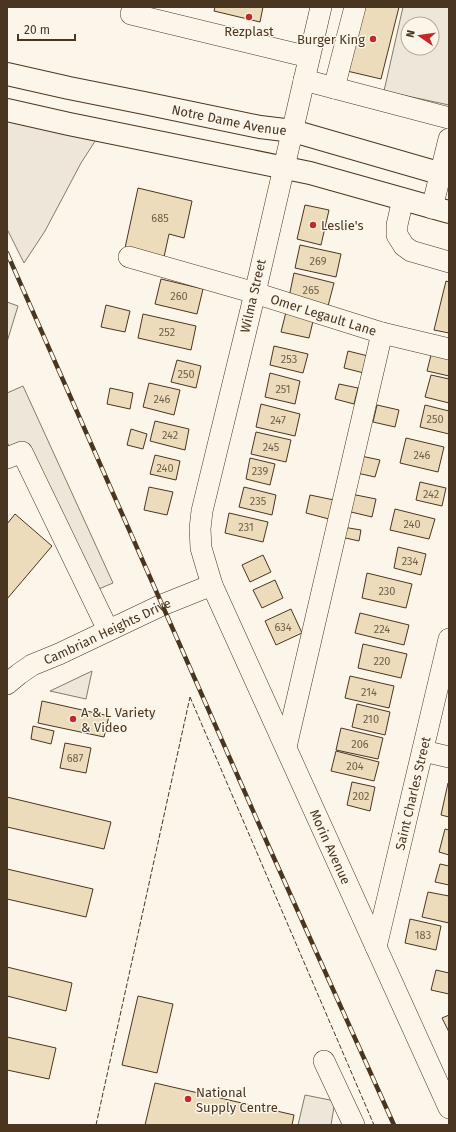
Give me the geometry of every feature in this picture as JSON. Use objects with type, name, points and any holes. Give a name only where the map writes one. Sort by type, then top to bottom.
[{"type":"main road","name":"Notre Dame Avenue","points":[[7,74],[260,127],[292,131],[444,175]]},
{"type":"main road","points":[[7,110],[310,174],[441,210]]},
{"type":"street","name":"Wilma Street","points":[[212,585],[201,548],[200,529],[202,511],[255,292],[321,7]]},
{"type":"street","points":[[334,88],[354,7]]},
{"type":"street","points":[[131,14],[309,57]]},
{"type":"street","points":[[304,80],[449,118]]},
{"type":"street","points":[[441,210],[449,139]]},
{"type":"street","points":[[403,199],[397,225],[398,236],[404,246],[412,251],[449,262]]},
{"type":"street","name":"Omer Legault Lane","points":[[129,257],[255,292],[382,333],[449,349]]},
{"type":"street","points":[[286,748],[382,333]]},
{"type":"street","points":[[7,458],[22,452],[108,630]]},
{"type":"street","name":"Cambrian Heights Drive","points":[[7,684],[32,665],[59,654],[162,605],[212,585]]},
{"type":"street","name":"Morin Avenue","points":[[212,585],[449,1108]]},
{"type":"street","name":"Saint Charles Street","points":[[376,947],[449,639]]},
{"type":"street","points":[[423,751],[449,757]]},
{"type":"street","points":[[324,1061],[354,1125]]},
{"type":"shaded area","points":[[403,7],[449,7],[449,105],[384,91],[400,20],[400,56],[440,56],[440,16],[401,16]]},
{"type":"shaded area","points":[[7,112],[101,132],[81,163],[45,231],[24,263],[7,229]]},
{"type":"shaded area","points":[[7,302],[18,306],[7,342]]},
{"type":"shaded area","points":[[23,386],[113,583],[82,596],[7,442],[7,393]]},
{"type":"shaded area","points":[[92,671],[86,699],[50,691]]},
{"type":"shaded area","points":[[305,1095],[335,1101],[331,1125],[298,1125]]},
{"type":"building","name":"Rezplast","points":[[215,7],[263,7],[260,22],[214,11]]},
{"type":"building","name":"Burger King","points":[[363,7],[399,7],[381,79],[347,71]]},
{"type":"building","points":[[138,188],[192,201],[184,238],[169,234],[164,257],[125,248]]},
{"type":"building","name":"Leslie's","points":[[305,205],[329,210],[321,245],[297,239]]},
{"type":"building","points":[[300,245],[341,254],[336,277],[295,268]]},
{"type":"building","points":[[294,273],[334,283],[328,306],[289,297]]},
{"type":"building","points":[[161,279],[203,289],[197,314],[155,304]]},
{"type":"building","points":[[446,281],[449,282],[449,333],[434,330]]},
{"type":"building","points":[[106,305],[130,311],[125,332],[101,327]]},
{"type":"building","points":[[286,312],[314,317],[309,338],[281,332]]},
{"type":"building","points":[[143,314],[196,326],[191,350],[138,338]]},
{"type":"building","points":[[274,346],[308,354],[303,373],[270,365]]},
{"type":"building","points":[[348,351],[372,357],[368,374],[344,368]]},
{"type":"building","points":[[432,351],[449,355],[449,376],[427,371]]},
{"type":"building","points":[[177,360],[201,366],[196,388],[171,382]]},
{"type":"building","points":[[270,373],[300,381],[295,404],[265,397]]},
{"type":"building","points":[[431,375],[449,379],[449,403],[425,397]]},
{"type":"building","points":[[149,383],[180,390],[174,415],[143,407]]},
{"type":"building","points":[[339,384],[358,388],[354,404],[335,399]]},
{"type":"building","points":[[110,388],[133,393],[130,409],[107,404]]},
{"type":"building","points":[[261,404],[300,414],[295,436],[256,427]]},
{"type":"building","points":[[377,405],[399,410],[395,427],[373,422]]},
{"type":"building","points":[[425,405],[449,411],[449,434],[420,427]]},
{"type":"building","points":[[155,421],[189,429],[185,450],[150,441]]},
{"type":"building","points":[[131,429],[147,434],[143,449],[127,445]]},
{"type":"building","points":[[256,432],[291,440],[286,462],[251,454]]},
{"type":"building","points":[[406,438],[444,447],[438,472],[400,463]]},
{"type":"building","points":[[155,455],[180,461],[176,480],[150,474]]},
{"type":"building","points":[[361,456],[380,460],[375,477],[357,473]]},
{"type":"building","points":[[250,458],[275,464],[270,485],[246,479]]},
{"type":"building","points":[[420,482],[446,488],[442,506],[416,500]]},
{"type":"building","points":[[149,487],[173,492],[167,515],[144,510]]},
{"type":"building","points":[[244,487],[276,495],[272,515],[239,507]]},
{"type":"building","points":[[351,494],[376,499],[372,517],[347,511]]},
{"type":"building","points":[[310,495],[334,500],[329,519],[306,513]]},
{"type":"building","points":[[395,509],[435,519],[429,539],[390,530]]},
{"type":"building","points":[[229,513],[268,522],[263,542],[225,533]]},
{"type":"building","points":[[15,514],[52,546],[7,599],[7,524]]},
{"type":"building","points":[[343,527],[361,530],[359,541],[341,537]]},
{"type":"building","points":[[398,547],[426,554],[421,575],[394,568]]},
{"type":"building","points":[[263,555],[271,572],[250,582],[242,565]]},
{"type":"building","points":[[367,573],[412,584],[406,608],[362,598]]},
{"type":"building","points":[[275,580],[283,598],[262,608],[253,590]]},
{"type":"building","points":[[291,609],[302,633],[276,645],[265,621]]},
{"type":"building","points":[[360,613],[409,625],[404,645],[355,633]]},
{"type":"building","points":[[363,644],[407,654],[401,678],[358,668]]},
{"type":"building","points":[[350,676],[394,686],[389,708],[345,698]]},
{"type":"building","name":"A & L Variety & Video","points":[[42,701],[109,716],[104,737],[38,723]]},
{"type":"building","points":[[357,704],[390,712],[385,735],[352,727]]},
{"type":"building","points":[[33,726],[54,731],[51,744],[31,739]]},
{"type":"building","points":[[341,728],[383,738],[378,759],[336,750]]},
{"type":"building","points":[[65,743],[91,748],[86,773],[60,768]]},
{"type":"building","points":[[336,751],[379,762],[374,781],[331,771]]},
{"type":"building","points":[[352,782],[375,787],[370,811],[347,805]]},
{"type":"building","points":[[448,783],[449,784],[449,817],[441,815]]},
{"type":"building","points":[[7,797],[111,822],[104,849],[7,827]]},
{"type":"building","points":[[445,829],[449,830],[449,855],[439,852]]},
{"type":"building","points":[[440,864],[449,866],[449,885],[435,882]]},
{"type":"building","points":[[7,869],[93,889],[86,917],[7,899]]},
{"type":"building","points":[[428,892],[449,896],[449,923],[422,917]]},
{"type":"building","points":[[410,919],[441,926],[436,950],[405,943]]},
{"type":"building","points":[[7,967],[72,983],[66,1011],[7,996]]},
{"type":"building","points":[[436,970],[449,973],[449,994],[431,990]]},
{"type":"building","points":[[138,996],[173,1004],[157,1073],[122,1065]]},
{"type":"building","points":[[449,1015],[449,1032],[442,1018]]},
{"type":"building","points":[[7,1037],[56,1048],[49,1079],[7,1070]]},
{"type":"building","name":"National Supply Centre","points":[[155,1083],[294,1115],[292,1125],[145,1125]]},
{"type":"railway","points":[[7,253],[269,847],[394,1125]]},
{"type":"fence","points":[[190,697],[374,1125]]},
{"type":"fence","points":[[96,1125],[190,697]]},
{"type":"place","name":"Rezplast","points":[[249,17]]},
{"type":"place","name":"Burger King","points":[[373,39]]},
{"type":"place","name":"Leslie's","points":[[313,225]]},
{"type":"place","name":"A & L Variety & Video","points":[[73,719]]},
{"type":"place","name":"National Supply Centre","points":[[188,1099]]}]
